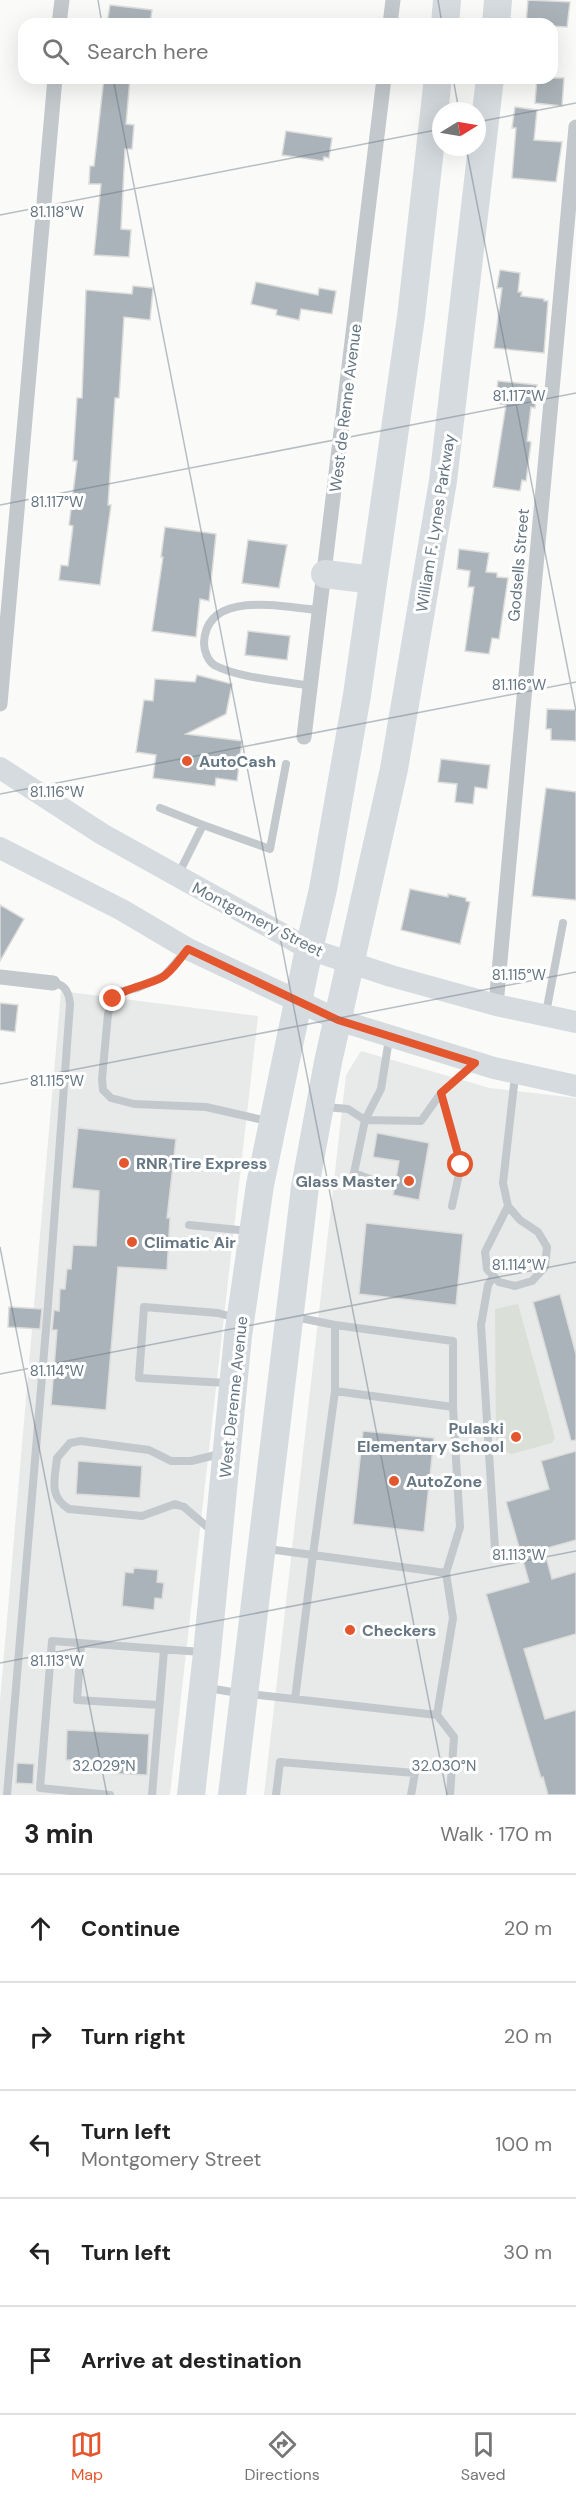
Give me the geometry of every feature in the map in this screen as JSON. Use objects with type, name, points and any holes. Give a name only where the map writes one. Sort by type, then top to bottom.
[{"type":"highway","points":[[446,18],[447,0]]},
{"type":"highway","points":[[496,18],[498,0]]},
{"type":"highway","points":[[299,1003],[323,889],[357,695],[411,317],[437,84]]},
{"type":"highway","name":"William F. Lynes Parkway","points":[[352,964],[394,769],[443,481],[489,84]]},
{"type":"highway","points":[[325,574],[373,580]]},
{"type":"highway","points":[[232,1795],[305,1187],[338,1020],[352,964]]},
{"type":"highway","name":"West Derenne Avenue","points":[[191,1795],[204,1688],[240,1319],[273,1123],[299,1003]]},
{"type":"street","points":[[60,18],[62,0]]},
{"type":"street","points":[[391,18],[393,0]]},
{"type":"street","points":[[0,704],[54,84]]},
{"type":"street","name":"West de Renne Avenue","points":[[304,737],[383,84]]},
{"type":"street","name":"Godsells Street","points":[[496,1005],[576,127]]},
{"type":"street","name":"Montgomery Street","points":[[0,768],[102,834],[309,949],[352,964],[496,1005],[576,1022]]},
{"type":"street","points":[[0,848],[122,910],[188,949],[338,1020],[475,1063],[576,1086]]},
{"type":"street","points":[[0,977],[53,983]]},
{"type":"lane","points":[[311,686],[233,672],[214,665],[207,657],[204,644],[207,624],[221,610],[236,605],[320,610]]},
{"type":"lane","points":[[160,808],[270,849],[286,764]]},
{"type":"lane","points":[[177,877],[203,825]]},
{"type":"lane","points":[[546,1016],[563,923]]},
{"type":"lane","points":[[188,949],[164,976],[137,988],[118,992],[113,999],[108,1014],[103,1090],[111,1098],[134,1104],[206,1107],[273,1123]]},
{"type":"lane","points":[[7,1795],[48,1305],[70,1004],[67,989],[60,984],[53,983]]},
{"type":"lane","points":[[380,1183],[354,1173],[365,1120],[381,1089],[389,1037]]},
{"type":"lane","points":[[320,1106],[348,1108],[365,1120],[421,1122],[441,1093],[475,1063]]},
{"type":"lane","points":[[508,1206],[484,1252],[487,1269],[499,1282],[515,1286],[532,1281],[545,1267],[547,1247],[538,1232],[520,1220],[508,1206],[503,1183],[515,1073]]},
{"type":"lane","points":[[441,1093],[461,1165],[452,1206]]},
{"type":"lane","points":[[189,1226],[253,1232]]},
{"type":"lane","points":[[494,1276],[488,1285],[482,1325],[495,1549]]},
{"type":"lane","points":[[233,1383],[139,1378],[144,1307],[218,1313],[240,1319]]},
{"type":"lane","points":[[289,1316],[335,1325],[453,1341],[453,1407],[460,1527],[446,1573],[453,1618],[437,1715]]},
{"type":"lane","points":[[295,1699],[335,1391],[335,1325]]},
{"type":"lane","points":[[335,1391],[453,1407]]},
{"type":"lane","points":[[219,1536],[184,1507],[175,1504],[142,1516],[69,1509],[59,1503],[55,1495],[57,1458],[70,1443],[81,1441],[149,1450],[171,1461],[191,1461],[227,1451]]},
{"type":"lane","points":[[261,1548],[446,1573]]},
{"type":"lane","points":[[110,1795],[40,1788],[52,1641],[207,1653]]},
{"type":"lane","points":[[81,1644],[77,1700],[159,1705]]},
{"type":"lane","points":[[152,1795],[164,1650]]},
{"type":"lane","points":[[204,1688],[437,1715],[454,1737],[450,1795]]},
{"type":"lane","points":[[276,1795],[280,1762],[415,1773],[411,1795]]},
{"type":"shaded area","points":[[61,991],[258,1016],[170,1795],[0,1795],[0,1701]]},
{"type":"shaded area","points":[[361,1051],[490,1088],[576,1098],[576,1795],[264,1795],[346,1075]]},
{"type":"shaded area","points":[[518,1304],[555,1438],[552,1443],[511,1454],[502,1449],[496,1440],[495,1309]]},
{"type":"building","points":[[528,0],[570,2],[567,27],[558,26],[558,18],[526,18]]},
{"type":"building","points":[[110,5],[152,10],[151,18],[108,18]]},
{"type":"building","points":[[558,78],[564,78],[562,106],[535,103],[537,84],[558,84]]},
{"type":"building","points":[[103,84],[129,84],[126,124],[134,125],[132,149],[125,149],[121,229],[131,230],[129,257],[94,255],[101,184],[89,184],[90,166],[94,166]]},
{"type":"building","points":[[515,107],[537,110],[534,140],[562,142],[556,182],[512,178],[516,128],[512,128]]},
{"type":"building","points":[[286,131],[332,138],[329,158],[324,157],[323,161],[282,155]]},
{"type":"building","points":[[500,270],[520,273],[518,292],[522,292],[521,296],[548,301],[544,353],[494,348],[502,288],[497,288]]},
{"type":"building","points":[[256,282],[318,295],[319,288],[336,291],[332,314],[301,309],[299,320],[276,315],[277,310],[251,304]]},
{"type":"building","points":[[133,286],[153,288],[150,320],[124,317],[119,398],[115,398],[108,505],[111,505],[100,585],[59,580],[61,565],[68,566],[73,526],[69,525],[77,461],[73,461],[77,398],[82,398],[86,290],[132,294]]},
{"type":"building","points":[[498,381],[537,385],[535,408],[531,407],[527,441],[531,442],[526,481],[522,480],[520,491],[493,487],[506,405],[495,403]]},
{"type":"building","points":[[165,527],[216,534],[209,601],[200,599],[196,637],[152,631]]},
{"type":"building","points":[[248,540],[287,545],[279,588],[242,583]]},
{"type":"building","points":[[459,549],[489,553],[486,572],[497,573],[497,577],[508,578],[499,639],[492,638],[489,654],[465,651],[474,587],[468,587],[470,571],[457,569]]},
{"type":"building","points":[[248,631],[290,636],[287,660],[245,655]]},
{"type":"building","points":[[197,675],[232,684],[226,714],[186,734],[242,741],[237,781],[216,778],[215,786],[153,778],[156,755],[136,752],[144,700],[153,701],[155,679],[195,682]]},
{"type":"building","points":[[547,709],[576,710],[576,741],[551,740],[551,729],[546,729]]},
{"type":"building","points":[[441,759],[490,765],[487,789],[475,787],[473,804],[455,802],[457,784],[438,782]]},
{"type":"building","points":[[546,788],[576,792],[576,900],[532,896]]},
{"type":"building","points":[[410,889],[448,897],[448,894],[466,898],[466,901],[470,902],[460,944],[401,930]]},
{"type":"building","points":[[0,905],[24,919],[0,961]]},
{"type":"building","points":[[0,1003],[18,1005],[15,1032],[0,1030]]},
{"type":"building","points":[[78,1128],[176,1139],[167,1218],[170,1218],[167,1270],[118,1267],[106,1410],[51,1405],[57,1330],[52,1330],[54,1310],[59,1311],[60,1289],[65,1289],[67,1269],[71,1269],[73,1245],[96,1246],[99,1191],[72,1188]]},
{"type":"building","name":"Glass Master","points":[[377,1133],[429,1143],[419,1200],[393,1195],[399,1161],[373,1157]]},
{"type":"building","points":[[366,1223],[463,1234],[456,1305],[359,1294]]},
{"type":"building","points":[[560,1294],[576,1354],[576,1440],[571,1441],[533,1302]]},
{"type":"building","points":[[9,1307],[42,1309],[40,1329],[8,1327]]},
{"type":"building","name":"AutoZone","points":[[363,1431],[434,1438],[424,1532],[353,1524]]},
{"type":"building","points":[[576,1451],[576,1540],[544,1549],[552,1579],[576,1572],[576,1634],[524,1649],[545,1719],[576,1710],[576,1795],[548,1795],[486,1594],[529,1582],[506,1502],[549,1489],[541,1461]]},
{"type":"building","points":[[78,1461],[142,1466],[140,1498],[76,1494]]},
{"type":"building","points":[[134,1568],[158,1570],[157,1582],[164,1583],[162,1599],[155,1598],[154,1610],[122,1606],[125,1572],[133,1573]]},
{"type":"building","points":[[67,1730],[149,1734],[147,1775],[76,1772],[76,1760],[66,1760]]},
{"type":"building","points":[[17,1763],[34,1764],[33,1784],[16,1783]]},
{"type":"place","name":"AutoCash","points":[[187,761]]},
{"type":"place","name":"RNR Tire Express","points":[[124,1163]]},
{"type":"place","name":"Glass Master","points":[[409,1181]]},
{"type":"place","name":"Climatic Air","points":[[132,1242]]},
{"type":"place","name":"Pulaski Elementary School","points":[[516,1437]]},
{"type":"place","name":"AutoZone","points":[[394,1481]]},
{"type":"place","name":"Checkers","points":[[350,1630]]},
{"type":"route","points":[[113,999],[118,992],[137,988],[164,976],[188,949],[338,1020],[475,1063],[441,1093],[461,1165]]}]
